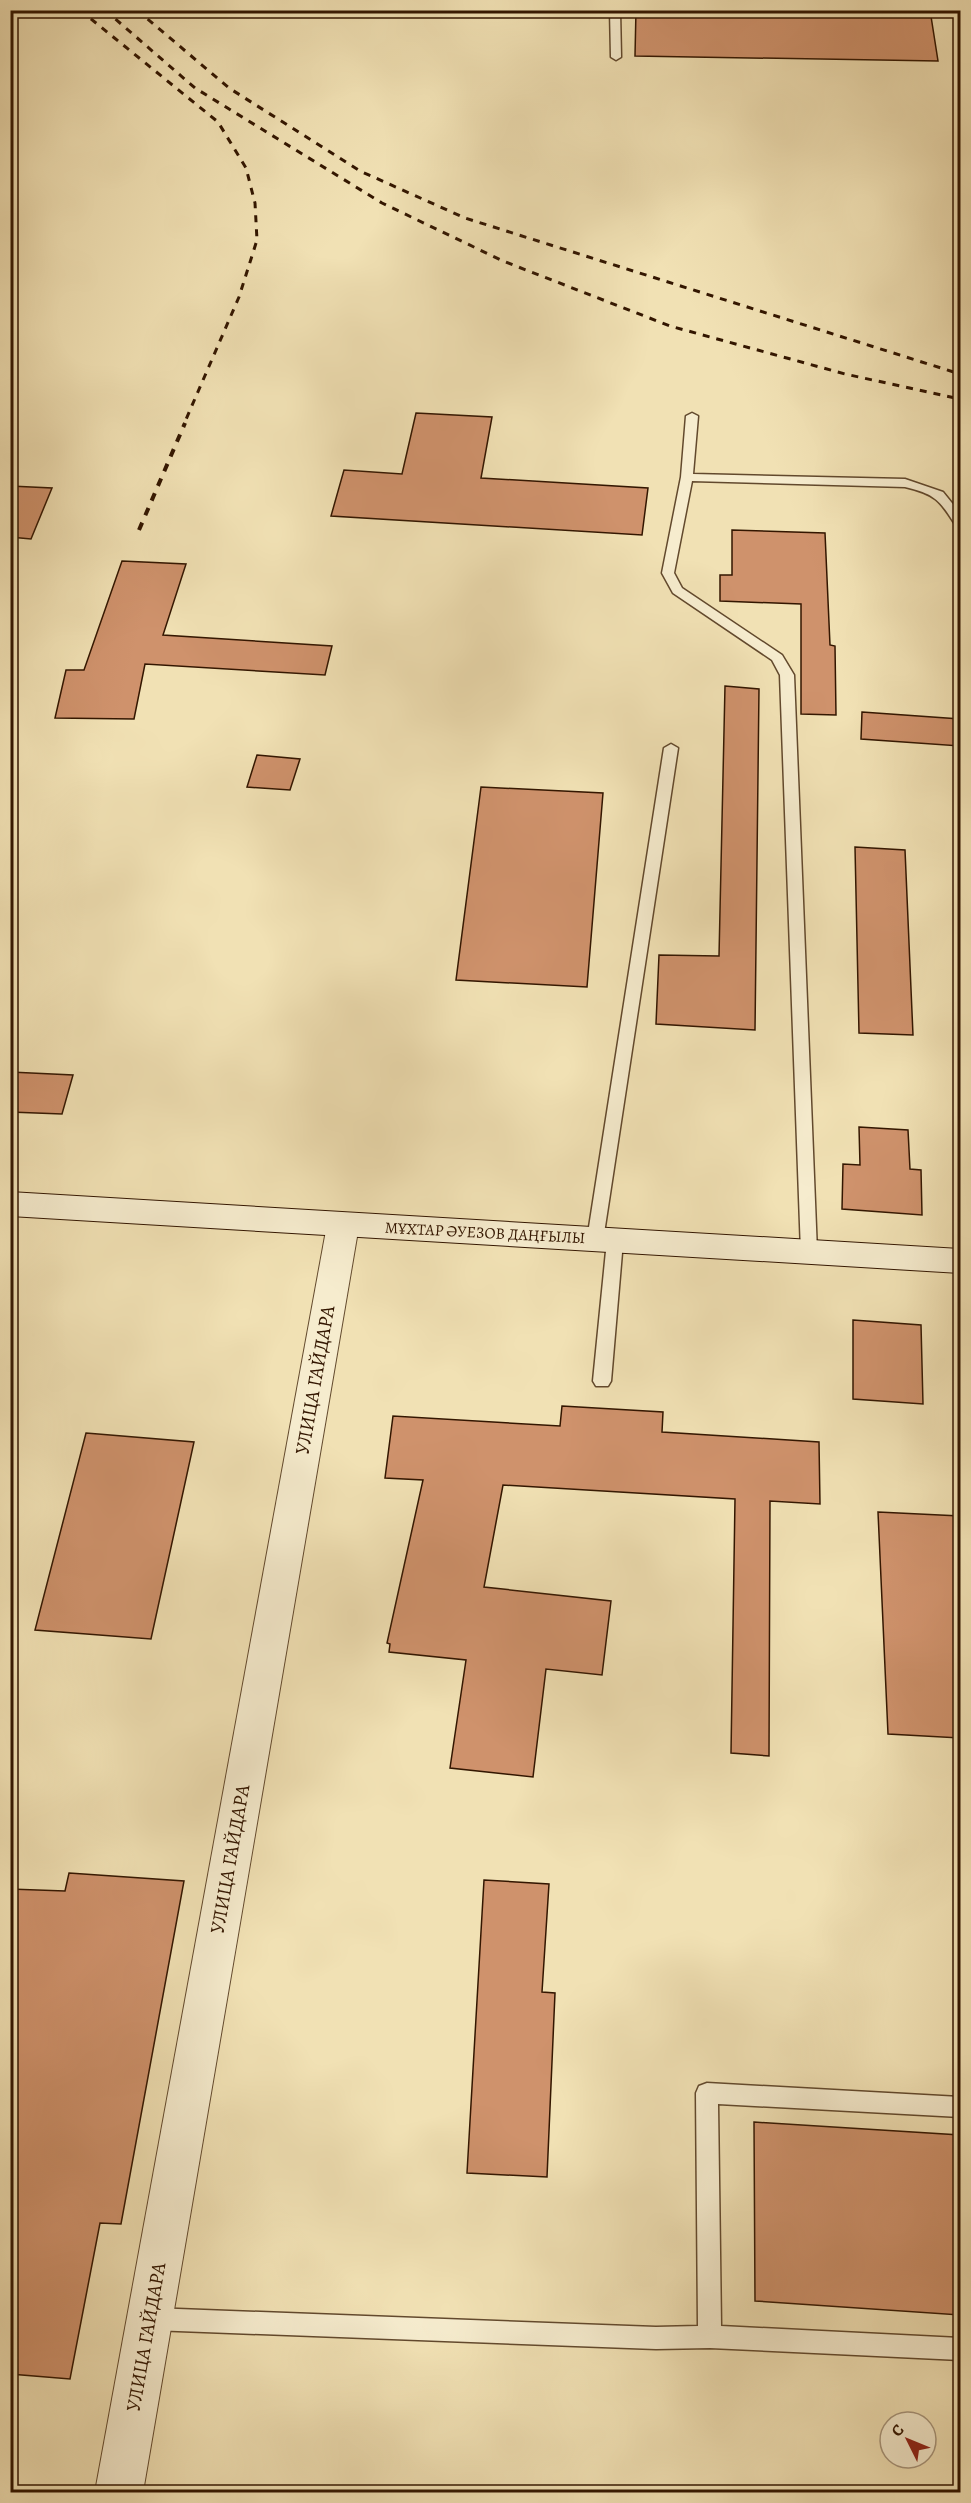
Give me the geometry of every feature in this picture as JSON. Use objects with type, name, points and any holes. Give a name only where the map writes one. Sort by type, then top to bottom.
[{"type":"street","name":"МҰХТАР ӘУЕЗОВ ДАҢҒЫЛЫ","points":[[10,1204],[960,1261]]},
{"type":"street","name":"УЛИЦА ГАЙДАРА","points":[[119,2493],[343,1225]]},
{"type":"lane","points":[[615,10],[616,57]]},
{"type":"lane","points":[[692,416],[687,477],[668,573],[677,590],[777,658],[787,675],[809,1252]]},
{"type":"lane","points":[[687,477],[905,483],[933,490],[949,501],[960,523]]},
{"type":"lane","points":[[602,1382],[605,1240],[671,748]]},
{"type":"lane","points":[[710,2337],[707,2093],[960,2107]]},
{"type":"lane","points":[[148,2319],[656,2338],[710,2337],[960,2349]]},
{"type":"building","points":[[636,10],[930,10],[938,61],[635,56]]},
{"type":"building","points":[[416,413],[492,417],[481,478],[648,488],[642,535],[331,516],[344,470],[402,474]]},
{"type":"building","points":[[10,486],[52,488],[31,539],[10,537]]},
{"type":"building","points":[[732,530],[825,533],[830,645],[835,646],[836,715],[801,714],[801,604],[720,601],[720,575],[732,575]]},
{"type":"building","points":[[122,561],[186,564],[163,635],[332,646],[325,675],[145,664],[134,719],[55,718],[66,670],[84,670]]},
{"type":"building","points":[[725,686],[759,689],[755,1030],[656,1024],[659,955],[719,956]]},
{"type":"building","points":[[862,712],[960,719],[960,746],[861,739]]},
{"type":"building","points":[[257,755],[300,759],[290,790],[247,787]]},
{"type":"building","points":[[481,787],[603,793],[587,987],[456,980]]},
{"type":"building","points":[[855,847],[905,850],[913,1035],[859,1033]]},
{"type":"building","points":[[10,1072],[73,1075],[62,1114],[10,1112]]},
{"type":"building","points":[[859,1127],[908,1130],[910,1169],[921,1170],[922,1215],[842,1209],[843,1164],[860,1165]]},
{"type":"building","points":[[853,1320],[921,1325],[923,1404],[853,1399]]},
{"type":"building","points":[[562,1406],[663,1412],[662,1432],[819,1442],[820,1504],[770,1501],[769,1756],[731,1753],[735,1499],[503,1485],[484,1587],[611,1601],[602,1675],[546,1669],[533,1777],[450,1768],[466,1660],[389,1652],[390,1644],[387,1643],[423,1480],[385,1478],[393,1416],[560,1426]]},
{"type":"building","points":[[86,1433],[194,1442],[151,1639],[35,1630]]},
{"type":"building","points":[[878,1512],[960,1516],[960,1738],[888,1734]]},
{"type":"building","points":[[69,1873],[184,1881],[121,2224],[100,2223],[70,2379],[10,2374],[10,1889],[65,1891]]},
{"type":"building","points":[[484,1880],[549,1884],[542,1992],[555,1993],[547,2177],[467,2173]]},
{"type":"building","points":[[754,2122],[960,2135],[960,2315],[755,2301]]},
{"type":"railway","points":[[80,10],[218,122],[246,168],[255,203],[257,240],[239,297],[184,424]]},
{"type":"railway","points":[[105,10],[195,88],[382,203],[503,261],[670,326],[845,374],[960,399]]},
{"type":"railway","points":[[137,10],[229,88],[360,171],[465,218],[960,374]]},
{"type":"railway","points":[[139,530],[185,423]]}]
